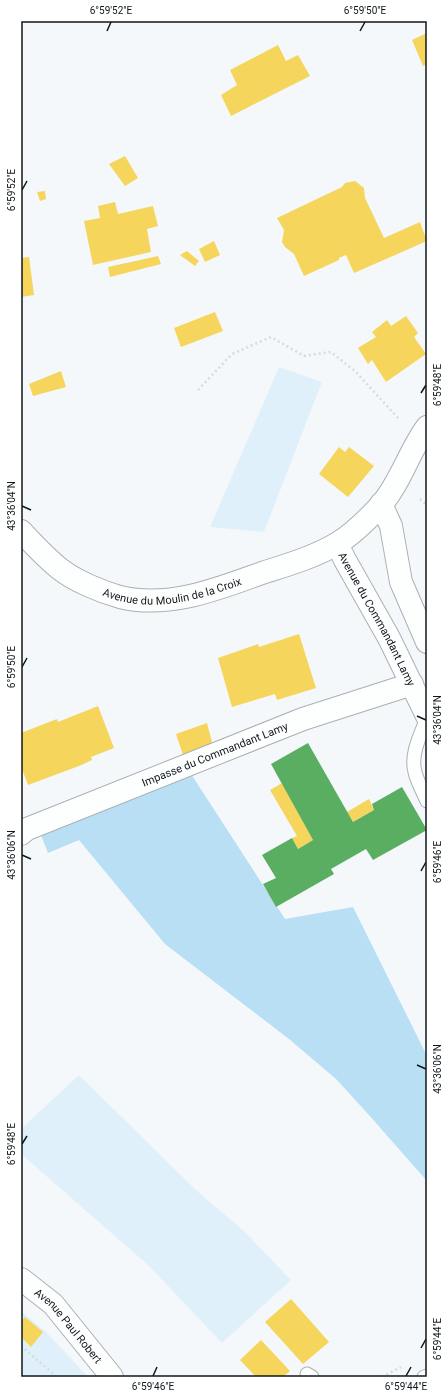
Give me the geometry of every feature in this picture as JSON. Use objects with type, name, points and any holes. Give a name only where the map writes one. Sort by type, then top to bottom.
[{"type":"street","name":"Avenue du Moulin de la Croix","points":[[21,532],[42,554],[61,570],[92,587],[121,597],[145,600],[170,600],[205,592],[298,562],[337,544],[349,535],[381,504],[398,481],[419,438],[427,427]]},
{"type":"street","points":[[381,504],[391,526],[402,582],[427,642]]},
{"type":"street","name":"Avenue du Commandant Lamy","points":[[337,544],[389,638],[427,717]]},
{"type":"street","name":"Impasse du Commandant Lamy","points":[[24,832],[303,719],[412,684]]},
{"type":"street","name":"Avenue Paul Robert","points":[[21,1279],[52,1304],[75,1330],[112,1377]]},
{"type":"lane","points":[[427,717],[417,744],[414,760],[415,771],[427,801]]},
{"type":"path","points":[[198,390],[232,354],[271,337],[304,356],[331,352],[355,371],[401,420]]},
{"type":"path","points":[[21,1346],[57,1377]]},
{"type":"shaded area","points":[[279,367],[322,382],[264,532],[210,527]]},
{"type":"shaded area","points":[[191,774],[285,919],[353,907],[427,1056],[427,1181],[336,1079],[289,1039],[165,944],[79,840],[48,853],[41,835]]},
{"type":"shaded area","points":[[79,1075],[196,1190],[245,1232],[291,1280],[222,1343],[148,1265],[21,1154],[21,1129]]},
{"type":"shaded area","points":[[21,1311],[46,1332],[88,1377],[21,1377]]},
{"type":"building: Logements","points":[[427,33],[427,64],[423,66],[412,40]]},
{"type":"building: Logements","points":[[278,45],[286,61],[298,55],[310,76],[231,116],[221,95],[237,85],[230,70]]},
{"type":"building: Logements","points":[[125,156],[138,178],[125,186],[109,164]]},
{"type":"building: Logements","points":[[355,181],[364,188],[365,198],[384,238],[420,222],[427,241],[354,273],[346,255],[339,258],[339,260],[304,276],[294,254],[285,247],[282,242],[284,230],[277,218],[342,187],[345,183]]},
{"type":"building: Logements","points":[[45,191],[46,199],[40,201],[37,192]]},
{"type":"building: Logements","points":[[115,202],[118,214],[153,206],[158,226],[147,229],[151,252],[93,265],[84,221],[100,218],[98,206]]},
{"type":"building: Logements","points":[[214,241],[220,255],[205,262],[199,249]]},
{"type":"building: Logements","points":[[187,251],[199,261],[195,266],[180,255]]},
{"type":"building: Logements","points":[[158,256],[161,264],[110,277],[108,267]]},
{"type":"building: Logements","points":[[29,257],[34,295],[21,297],[21,258]]},
{"type":"building: Logements","points":[[215,312],[223,331],[181,347],[174,328]]},
{"type":"building: Logements","points":[[406,316],[418,333],[414,337],[426,354],[386,382],[372,360],[368,364],[358,348],[376,337],[372,332],[387,320],[391,326]]},
{"type":"building: Logements","points":[[61,371],[66,387],[33,396],[29,384]]},
{"type":"building: Logements","points":[[339,447],[345,452],[349,447],[374,466],[348,497],[319,474]]},
{"type":"building: Logements","points":[[299,634],[316,688],[277,700],[275,694],[232,707],[218,658],[258,644],[259,647]]},
{"type":"building: Logements","points":[[98,706],[114,748],[91,757],[92,760],[79,766],[28,785],[21,766],[21,733],[57,719],[58,722]]},
{"type":"building: Logements","points":[[207,723],[213,746],[183,755],[176,734]]},
{"type":"building: Logements","points":[[282,783],[313,840],[298,849],[292,838],[297,836],[270,790]]},
{"type":"building: Logements","points":[[369,799],[374,810],[353,822],[347,812]]},
{"type":"building: Logements","points":[[291,1299],[329,1342],[303,1364],[265,1322]]},
{"type":"building: Logements","points":[[25,1317],[43,1332],[31,1347],[21,1337],[21,1322]]},
{"type":"building: Logements","points":[[261,1340],[290,1371],[283,1377],[256,1377],[240,1360]]},
{"type":"building: Public","points":[[308,743],[353,822],[374,810],[372,804],[402,787],[427,830],[373,860],[366,849],[331,869],[334,874],[276,907],[263,884],[276,878],[262,855],[292,838],[298,849],[313,840],[271,764]]}]
